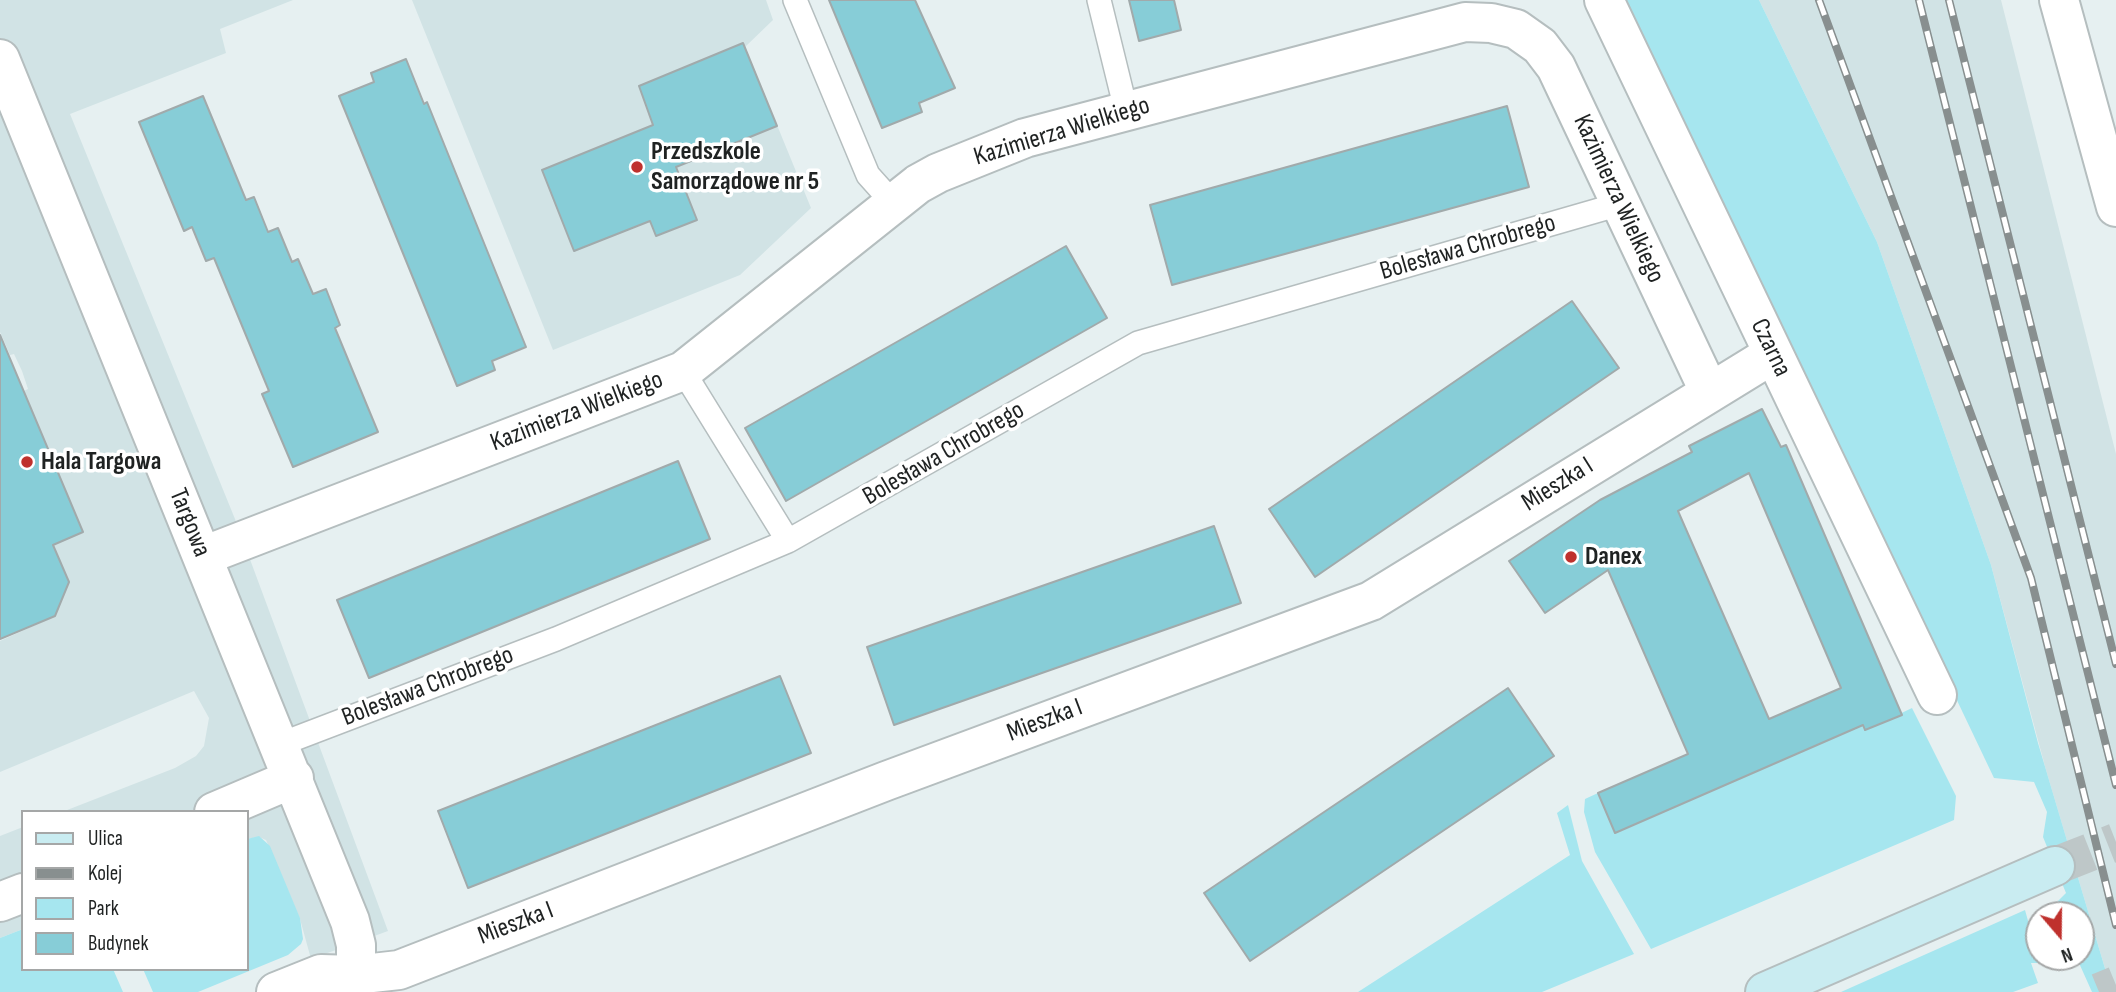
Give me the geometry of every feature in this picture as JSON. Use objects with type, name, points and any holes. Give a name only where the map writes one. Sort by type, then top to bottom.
[{"type":"main road","points":[[1765,992],[2055,866]]},
{"type":"street","name":"Czarna","points":[[1604,0],[1937,695]]},
{"type":"street","points":[[2059,0],[2116,207]]},
{"type":"street","name":"Kazimierza Wielkiego","points":[[203,556],[683,371],[918,184],[950,168],[1025,138],[1465,22],[1491,23],[1516,29],[1540,46],[1556,67],[1709,391]]},
{"type":"street","name":"Targowa","points":[[0,59],[288,761],[354,932],[355,984]]},
{"type":"street","name":"Mieszka I","points":[[276,992],[321,974],[355,984],[399,970],[873,786],[1371,601],[1773,354]]},
{"type":"street","name":"Bolesława Chrobrego","points":[[217,810],[288,761]]},
{"type":"street","points":[[0,902],[21,893]]},
{"type":"lane","points":[[795,0],[868,175],[894,204]]},
{"type":"lane","points":[[1099,0],[1126,110]]},
{"type":"lane","name":"Bolesława Chrobrego","points":[[288,761],[556,639],[788,541],[1138,343],[1620,204]]},
{"type":"lane","points":[[683,371],[788,541]]},
{"type":"shaded area","points":[[0,0],[293,0],[220,29],[226,53],[70,114],[235,519],[388,931],[311,959],[300,919],[266,840],[259,837],[248,839],[248,810],[67,810],[175,768],[196,756],[204,746],[209,718],[194,691],[0,772],[0,641],[44,621],[53,545],[83,532],[24,391],[28,389],[22,371],[14,354],[10,355],[0,332]]},
{"type":"shaded area","name":"Przedszkole Samorządowe nr 5","points":[[412,0],[766,0],[773,20],[745,47],[811,208],[740,275],[553,350]]},
{"type":"shaded area","points":[[1759,0],[2001,0],[2116,454],[2116,992],[2112,992],[2095,935],[2095,901],[2085,901],[2046,770],[1991,565],[1877,242]]},
{"type":"shaded area","points":[[21,828],[21,930],[0,938],[0,836]]},
{"type":"green space","points":[[1623,0],[1759,0],[1877,242],[1991,565],[2038,743],[2085,901],[2058,901],[2066,893],[2043,837],[2047,812],[2034,782],[1994,778]]},
{"type":"green space","points":[[1912,708],[1956,796],[1954,820],[1651,949],[1595,852],[1584,812],[1585,799],[1598,793],[1615,833],[1863,725],[1866,730]]},
{"type":"green space","points":[[1568,805],[1582,861],[1634,954],[1542,992],[1358,992],[1570,855],[1557,813]]},
{"type":"green space","points":[[259,836],[270,846],[300,918],[303,939],[301,944],[288,955],[198,992],[153,992],[144,971],[248,971],[248,839]]},
{"type":"green space","points":[[2025,910],[2025,971],[2034,971],[2038,983],[2013,992],[1841,992]]},
{"type":"green space","points":[[21,930],[21,971],[114,971],[123,992],[0,992],[0,938]]},
{"type":"green space","points":[[2095,935],[2112,992],[2092,992],[2083,971],[2095,971]]},
{"type":"building","points":[[829,0],[915,0],[955,88],[919,103],[922,112],[882,128]]},
{"type":"building","points":[[1129,0],[1174,0],[1181,30],[1139,41]]},
{"type":"building","points":[[743,43],[777,126],[676,167],[697,220],[656,236],[650,221],[574,251],[542,170],[653,125],[639,86]]},
{"type":"building","points":[[406,59],[424,104],[427,102],[526,347],[492,361],[495,370],[457,386],[339,96],[374,82],[371,73]]},
{"type":"building","points":[[203,96],[246,200],[254,197],[268,232],[278,228],[292,262],[298,259],[313,294],[326,289],[340,325],[335,328],[378,432],[293,467],[262,394],[269,391],[214,258],[206,261],[192,227],[184,231],[139,122]]},
{"type":"building","points":[[1507,106],[1529,187],[1172,285],[1150,205]]},
{"type":"building","points":[[1066,246],[1107,318],[786,501],[745,428]]},
{"type":"building","points":[[1572,301],[1619,368],[1315,577],[1269,509]]},
{"type":"building","name":"Hala Targowa","points":[[0,335],[83,532],[53,545],[69,582],[55,616],[0,639]]},
{"type":"building","points":[[1762,409],[1781,447],[1786,445],[1902,715],[1865,730],[1863,725],[1615,833],[1598,793],[1688,754],[1608,570],[1545,613],[1509,561],[1600,500],[1692,452],[1689,446]],"holes":[[[1749,473],[1841,688],[1769,719],[1678,511]]]},
{"type":"building","points":[[678,461],[710,539],[369,678],[337,600]]},
{"type":"building","points":[[1214,526],[1241,603],[894,725],[867,647]]},
{"type":"building","points":[[780,676],[811,753],[468,888],[438,811]]},
{"type":"building","points":[[1508,688],[1554,756],[1250,961],[1204,893]]},
{"type":"tunnel","points":[[2055,866],[2116,842]]},
{"type":"tunnel","points":[[2099,992],[2116,985]]},
{"type":"railway","points":[[1819,0],[2031,578],[2116,925]]},
{"type":"railway","points":[[1919,0],[2116,785]]},
{"type":"railway","points":[[1949,0],[2116,664]]},
{"type":"place","name":"Przedszkole Samorządowe nr 5","points":[[637,167]]},
{"type":"place","name":"Hala Targowa","points":[[27,462]]},
{"type":"place","name":"Danex","points":[[1571,557]]}]
